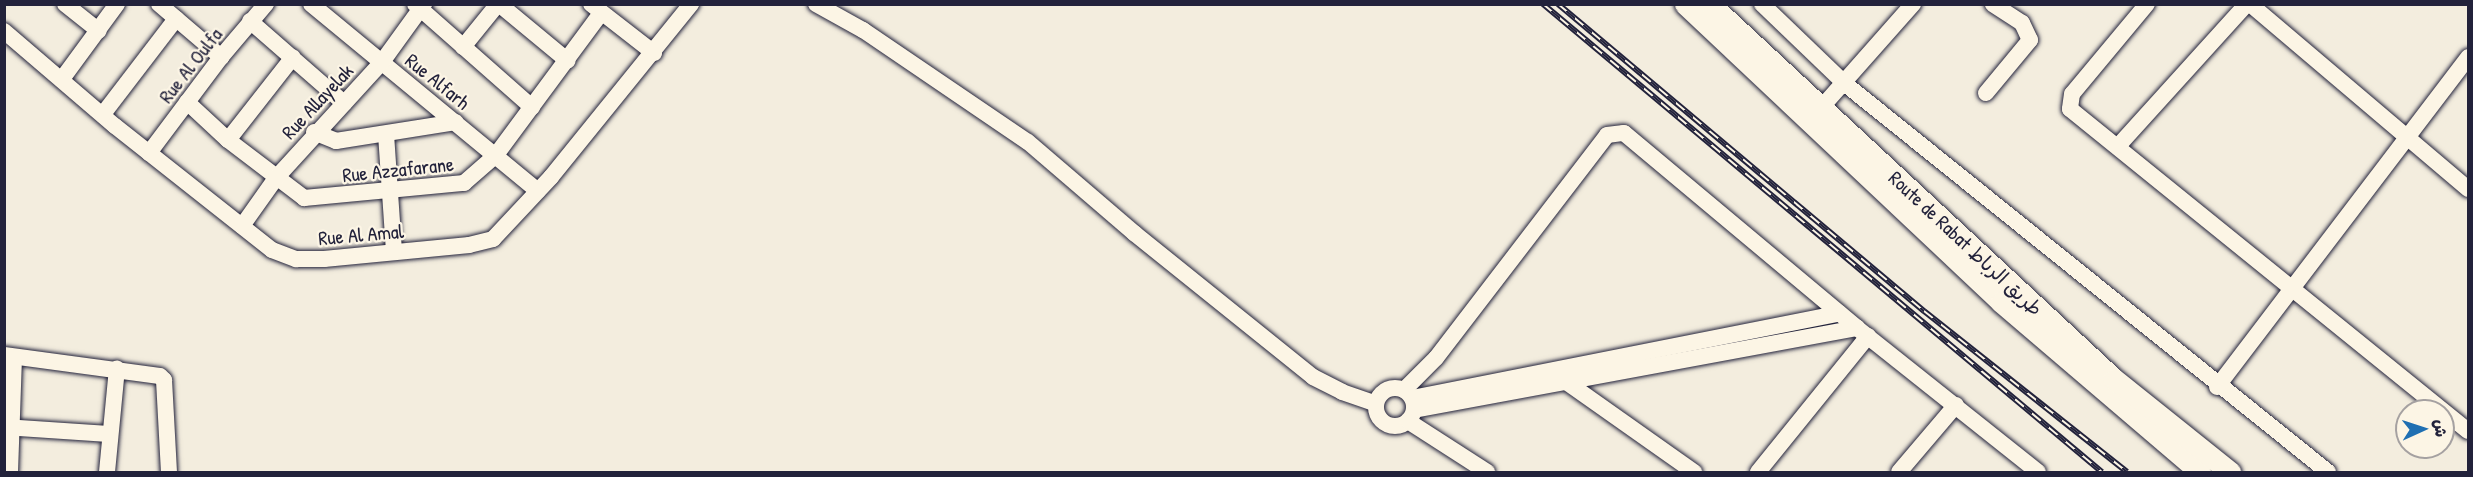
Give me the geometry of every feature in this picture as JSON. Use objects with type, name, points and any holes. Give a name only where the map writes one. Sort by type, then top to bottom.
[{"type":"main road","name":"Route de Rabat طريق الرباط","points":[[1685,4],[2001,302],[2200,472]]},
{"type":"main road","name":"Route de Rabat طريق الرباط","points":[[1710,4],[2114,379],[2230,472]]},
{"type":"street","points":[[65,4],[99,31]]},
{"type":"street","points":[[62,79],[117,4]]},
{"type":"street","points":[[159,4],[220,57]]},
{"type":"street","name":"Rue Alfarh","points":[[311,4],[538,190]]},
{"type":"street","points":[[464,47],[499,4],[568,62]]},
{"type":"street","points":[[816,4],[863,30],[1029,142],[1134,233],[1313,377],[1342,393],[1376,404]]},
{"type":"street","points":[[1762,4],[1844,83],[2217,387],[2328,472]]},
{"type":"street","points":[[1821,108],[1913,4]]},
{"type":"street","points":[[1986,93],[2030,40],[2022,23],[1993,4]]},
{"type":"street","points":[[2147,4],[2069,99],[2070,109],[2119,145],[2469,431]]},
{"type":"street","points":[[420,6],[532,107]]},
{"type":"street","name":"Rue Allayelak","points":[[242,226],[276,178],[314,132],[382,62],[420,6]]},
{"type":"street","name":"Rue Al Amal","points":[[4,31],[149,153],[272,250],[296,259],[469,245],[493,239],[538,190],[654,53],[685,7]]},
{"type":"street","points":[[2119,145],[2256,7],[2405,137],[2469,189]]},
{"type":"street","points":[[596,9],[654,53]]},
{"type":"street","name":"Rue Azzafarane","points":[[187,102],[228,140],[276,178],[310,199],[468,182],[496,155],[568,62],[596,9]]},
{"type":"street","points":[[258,10],[292,57],[344,103]]},
{"type":"street","name":"Rue Al Oulfa","points":[[149,153],[258,10]]},
{"type":"street","points":[[103,114],[176,19]]},
{"type":"street","points":[[228,140],[292,57]]},
{"type":"street","points":[[2217,387],[2405,137],[2469,57]]},
{"type":"street","points":[[314,132],[336,141],[456,123]]},
{"type":"street","points":[[1487,472],[1410,405],[1386,390],[1376,404],[1378,416],[1386,424],[1398,426],[1410,405],[1436,358],[1607,135],[1616,132],[1624,133],[1863,332],[2038,472]]},
{"type":"street","points":[[386,134],[394,251]]},
{"type":"street","points":[[1410,405],[1555,368],[1840,313]]},
{"type":"street","points":[[1410,405],[1568,384],[1863,332]]},
{"type":"street","points":[[1758,472],[1863,332]]},
{"type":"street","points":[[10,472],[9,356],[156,374],[164,380],[169,472]]},
{"type":"street","points":[[107,472],[117,368]]},
{"type":"street","points":[[1555,368],[1568,384],[1694,472]]},
{"type":"street","points":[[1899,472],[1956,405]]},
{"type":"street","points":[[9,427],[109,434]]},
{"type":"railway","points":[[1543,4],[2102,472]]},
{"type":"railway","points":[[1558,4],[1924,311],[2127,472]]}]
